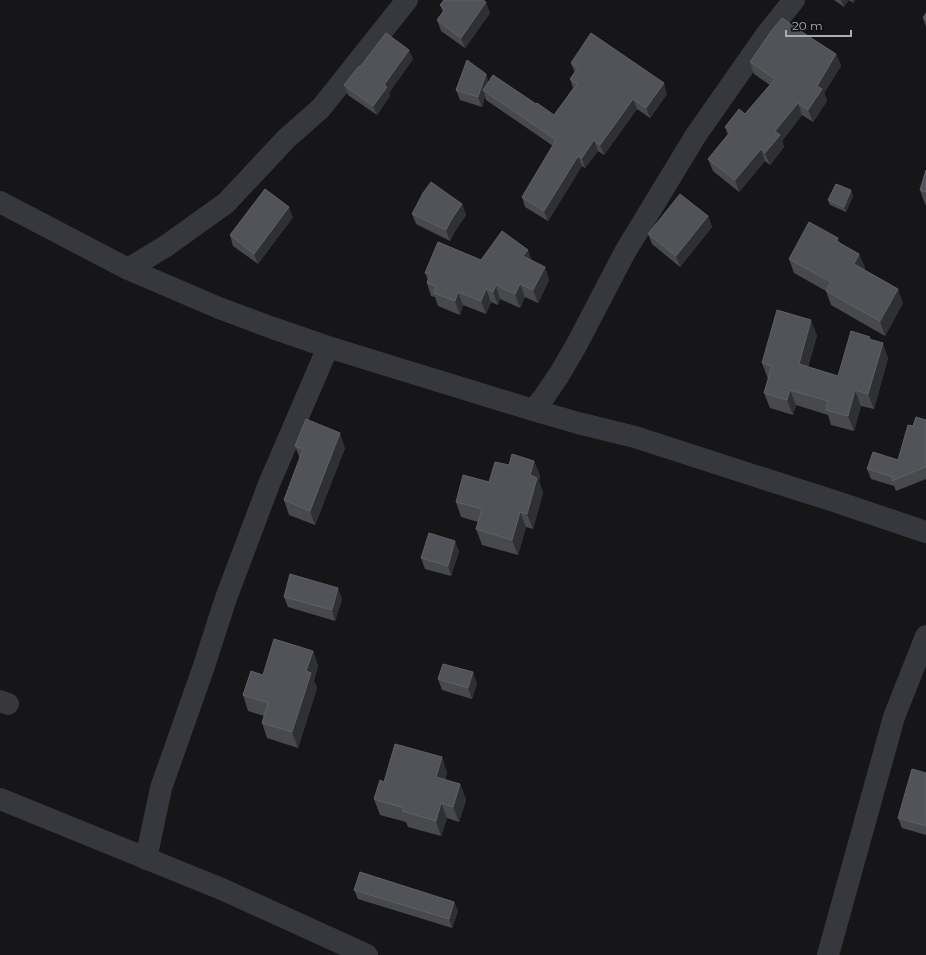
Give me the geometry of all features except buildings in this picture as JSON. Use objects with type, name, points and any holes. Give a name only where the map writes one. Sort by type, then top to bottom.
[{"type":"street","points":[[128,269],[166,246],[226,203],[286,139],[321,108],[407,0]]},
{"type":"street","points":[[533,410],[560,375],[625,252],[696,135],[766,35],[794,0]]},
{"type":"street","points":[[0,202],[128,269],[226,311],[270,327],[328,347],[533,410],[635,437],[834,500],[926,532]]},
{"type":"street","points":[[146,859],[162,788],[226,598],[270,484],[328,347]]},
{"type":"street","points":[[828,955],[894,717],[926,636]]},
{"type":"street","points":[[0,799],[224,890],[367,955]]}]
